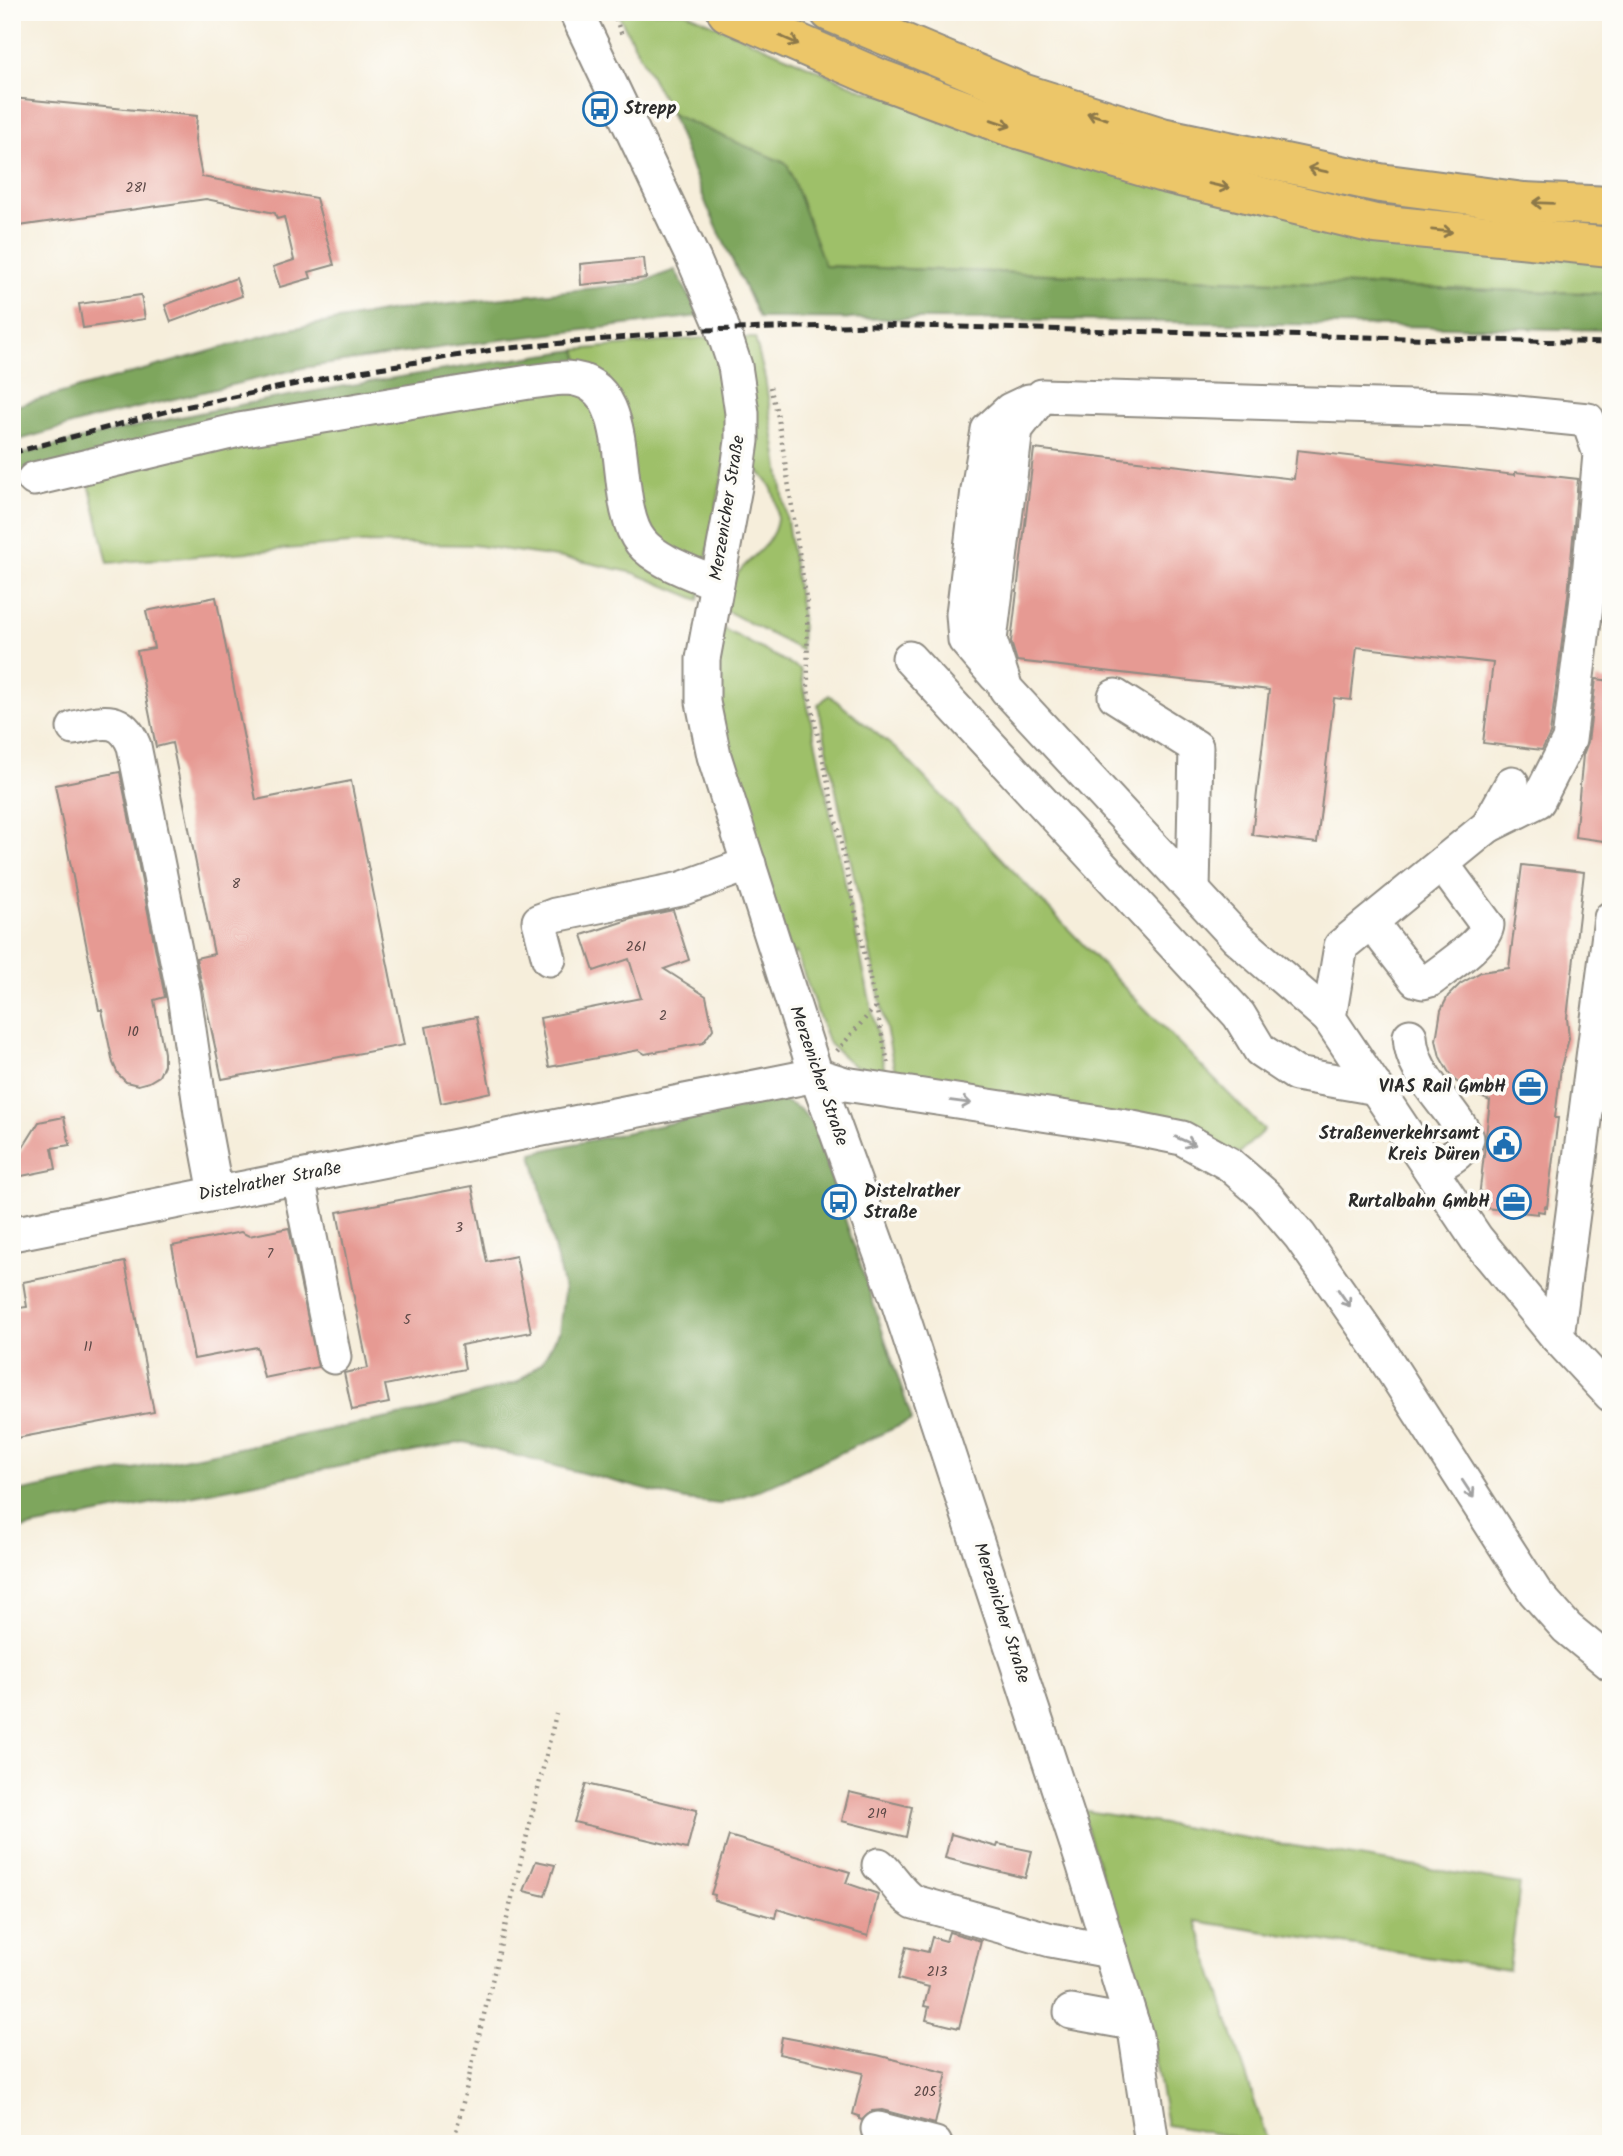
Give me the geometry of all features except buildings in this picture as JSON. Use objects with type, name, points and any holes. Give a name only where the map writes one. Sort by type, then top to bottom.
[{"type":"main road","points":[[727,12],[917,93],[1008,126],[1160,172],[1375,224],[1611,247]]},
{"type":"main road","points":[[830,12],[1025,93],[1162,137],[1380,183],[1524,202],[1611,206]]},
{"type":"street","name":"Merzenicher Straße","points":[[576,12],[694,260],[720,321],[735,366],[742,413],[741,441],[737,477],[703,659],[703,702],[714,756],[816,1075],[906,1327],[1001,1609],[1110,1951],[1136,2036],[1152,2144]]},
{"type":"street","points":[[34,479],[239,430],[528,382],[567,378],[589,383],[601,392],[610,407],[620,453],[627,517],[641,542],[669,563],[716,583]]},
{"type":"street","points":[[1329,1018],[1341,946],[1489,826],[1538,801],[1569,740],[1587,598],[1600,454],[1599,417],[1478,409],[1042,396],[1016,429],[990,640],[1006,689],[1236,937],[1329,1018],[1476,1238],[1557,1337],[1611,1395]]},
{"type":"street","points":[[909,658],[1239,1015],[1260,1050],[1296,1073],[1377,1088]]},
{"type":"street","points":[[1115,696],[1196,747],[1194,891]]},
{"type":"street","points":[[74,728],[108,721],[130,735],[134,746],[184,995],[216,1193]]},
{"type":"street","points":[[1489,826],[1512,783]]},
{"type":"street","points":[[550,958],[539,921],[555,915],[681,890],[749,864]]},
{"type":"street","points":[[1371,922],[1416,980],[1423,982],[1430,980],[1477,942],[1486,931],[1487,925],[1442,864]]},
{"type":"street","points":[[1557,1337],[1611,918]]},
{"type":"street","points":[[1410,1036],[1414,1058],[1421,1071],[1467,1138],[1462,1148],[1431,1170]]},
{"type":"street","points":[[816,1075],[845,1084],[1127,1127],[1182,1138],[1229,1164],[1266,1196],[1300,1236],[1377,1346],[1535,1592],[1567,1628],[1611,1664]]},
{"type":"street","name":"Distelrather Straße","points":[[12,1234],[816,1075]]},
{"type":"street","points":[[298,1177],[334,1357]]},
{"type":"street","points":[[879,1865],[906,1897],[914,1902],[1051,1940],[1110,1951]]},
{"type":"street","points":[[1071,2012],[1132,2023]]},
{"type":"street","points":[[878,2129],[935,2144]]},
{"type":"path","points":[[613,12],[628,50]]},
{"type":"path","points":[[767,378],[778,417],[807,603],[808,690],[894,1092]]},
{"type":"path","points":[[816,1075],[875,1006]]},
{"type":"path","points":[[453,2144],[556,1714]]},
{"type":"green space","points":[[617,12],[685,12],[863,90],[1611,265],[1611,294],[824,266],[787,164],[671,114]]},
{"type":"green space","points":[[671,114],[787,164],[825,266],[1611,294],[1611,330],[1056,320],[759,318],[707,206]]},
{"type":"green space","points":[[675,270],[700,316],[451,346],[302,368],[96,418],[12,442],[12,407],[285,330],[388,311],[639,283]]},
{"type":"green space","points":[[713,337],[730,435],[699,600],[634,573],[576,560],[473,545],[363,543],[108,563],[86,471],[582,373],[576,350]]},
{"type":"green space","points":[[742,338],[755,338],[765,378],[802,618],[801,650],[721,608],[726,589],[736,574],[766,544],[777,521],[777,507],[772,489],[753,462]]},
{"type":"green space","points":[[576,350],[582,373],[87,457],[12,476],[12,457],[151,423],[292,395]]},
{"type":"green space","points":[[718,626],[800,669],[885,1072],[854,1066],[829,1044],[796,952],[791,957],[719,724]]},
{"type":"green space","points":[[829,695],[902,754],[1264,1130],[1240,1153],[894,1079],[895,1071],[818,705]]},
{"type":"green space","points":[[777,1100],[798,1108],[814,1126],[912,1420],[757,1491],[720,1504],[685,1500],[464,1442],[12,1531],[12,1493],[419,1412],[518,1382],[542,1362],[559,1332],[564,1290],[532,1153]]},
{"type":"green space","points":[[1081,1810],[1520,1884],[1509,1970],[1196,1921],[1268,2143],[1167,2125],[1148,2023]]},
{"type":"railway","points":[[12,453],[180,408],[354,372],[499,349],[703,330],[873,325],[1611,343]]},
{"type":"place","name":"Strepp","points":[[600,109]]},
{"type":"place","name":"VIAS Rail GmbH","points":[[1530,1087]]},
{"type":"place","name":"Straßenverkehrsamt Kreis Düren","points":[[1504,1144]]},
{"type":"place","name":"Distelrather Straße","points":[[839,1202]]},
{"type":"place","name":"Rurtalbahn GmbH","points":[[1514,1202]]}]
